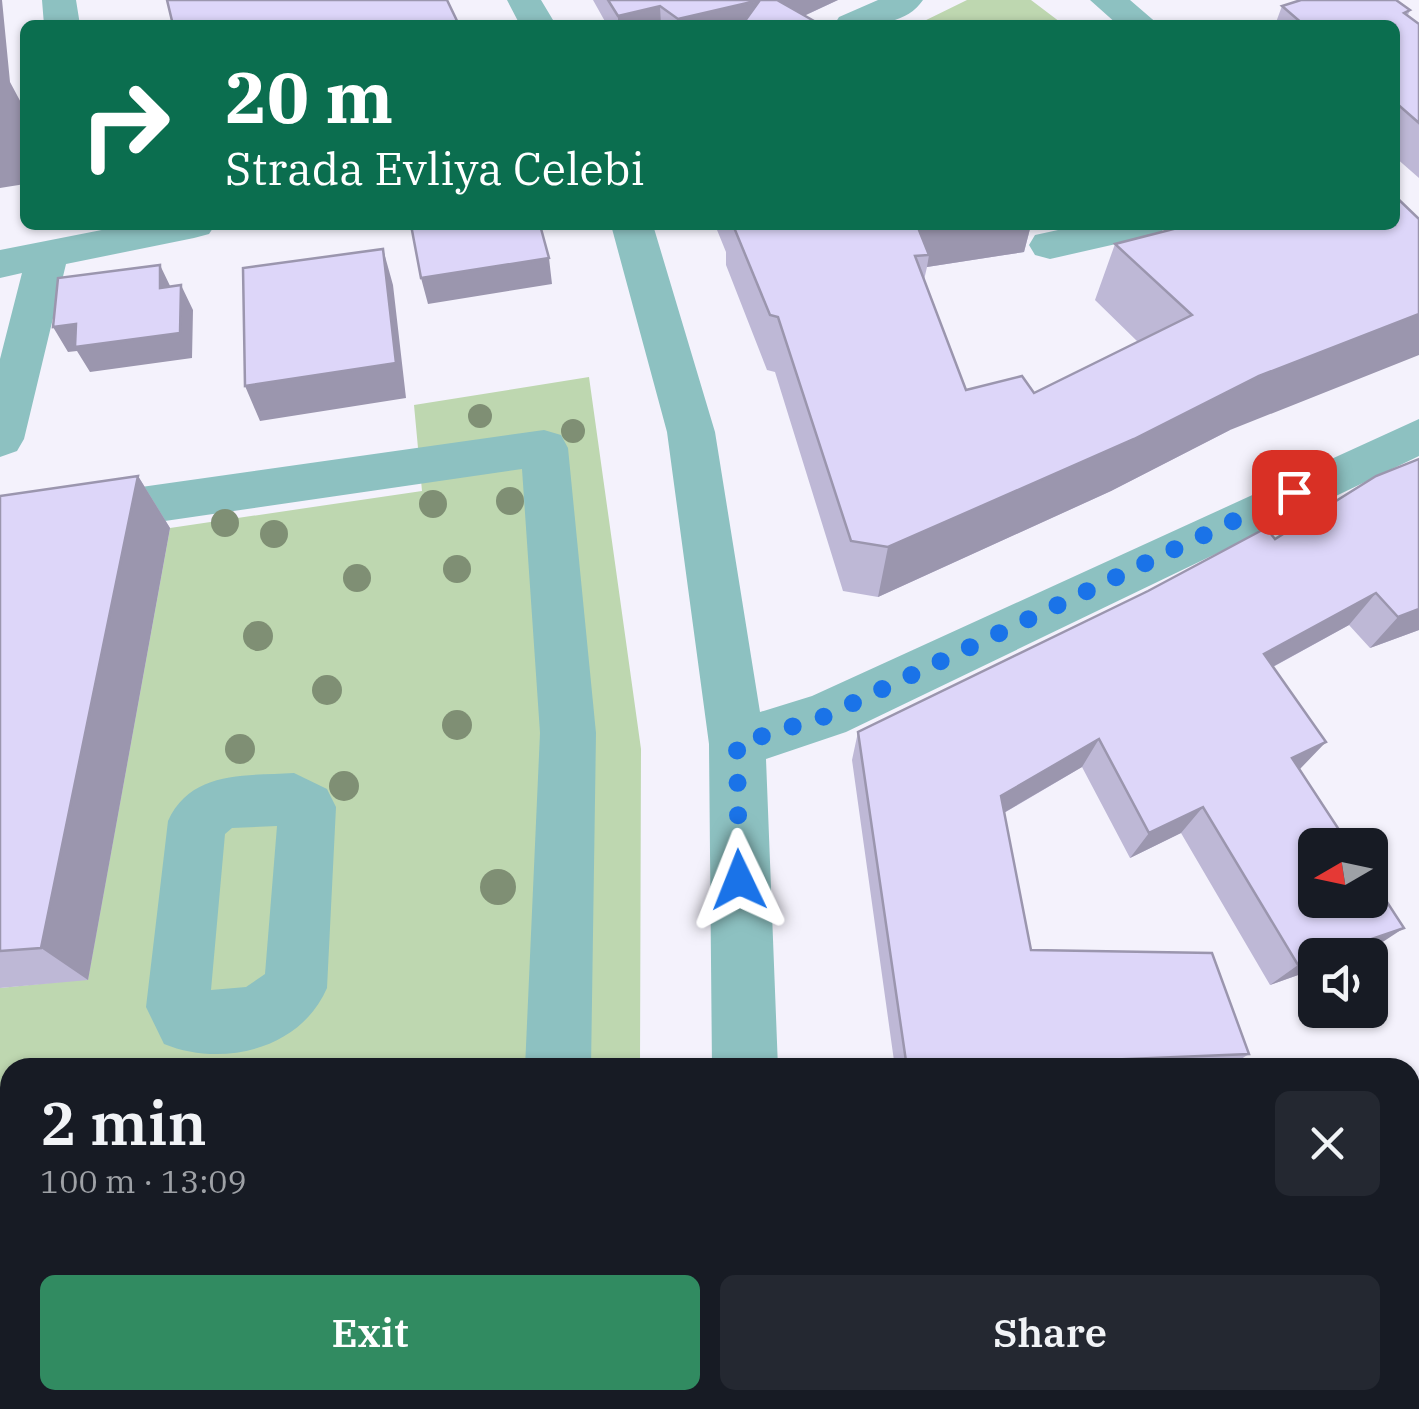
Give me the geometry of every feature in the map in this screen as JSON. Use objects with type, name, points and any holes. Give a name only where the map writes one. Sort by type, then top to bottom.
[{"type":"street","points":[[863,20],[906,0]]},
{"type":"street","points":[[1107,0],[1134,20]]},
{"type":"street","points":[[0,264],[47,254],[89,235],[142,230]]},
{"type":"street","points":[[633,230],[691,432],[737,744],[746,1058]]},
{"type":"street","points":[[1050,245],[1121,230]]},
{"type":"street","points":[[0,439],[40,300],[47,254]]},
{"type":"street","points":[[737,744],[826,716],[1419,436]]},
{"type":"street","points":[[0,526],[544,448],[568,733],[558,1058]]},
{"type":"green space","points":[[967,0],[1031,0],[1057,20],[926,20]]},
{"type":"green space","points":[[589,377],[641,749],[640,1058],[0,1058],[0,988],[88,979],[170,528],[422,491],[414,405]]},
{"type":"building","points":[[167,0],[447,0],[457,20],[172,20]]},
{"type":"building","points":[[608,0],[760,0],[678,19],[660,6],[618,16]]},
{"type":"building","points":[[760,0],[777,0],[812,20],[746,20]]},
{"type":"building","points":[[1301,0],[1396,0],[1410,10],[1404,13],[1419,24],[1419,123],[1400,106],[1400,20],[1298,20],[1282,6]]},
{"type":"building","points":[[1400,201],[1419,219],[1419,314],[1259,376],[1134,439],[888,547],[851,541],[778,317],[770,315],[735,230],[919,230],[929,255],[915,256],[966,390],[1022,376],[1034,393],[1192,315],[1115,244],[1170,230],[1400,230]]},
{"type":"building","points":[[412,230],[541,230],[549,258],[421,278]]},
{"type":"building","points":[[383,249],[396,363],[245,386],[243,268]]},
{"type":"building","points":[[160,265],[160,288],[181,285],[180,333],[75,347],[76,324],[53,327],[58,278]]},
{"type":"building","points":[[1419,459],[1419,609],[1398,617],[1376,593],[1264,654],[1326,742],[1292,758],[1338,828],[1298,828],[1298,918],[1388,918],[1388,904],[1404,928],[1375,938],[1298,938],[1298,965],[1203,807],[1149,833],[1099,739],[1001,796],[1031,950],[1212,953],[1249,1054],[906,1058],[858,732],[1148,591],[1266,528],[1275,539],[1376,476]]},
{"type":"building","points":[[138,476],[41,948],[0,951],[0,496]]},
{"type":"route","points":[[739,880],[737,744],[826,716],[1294,492]]}]
